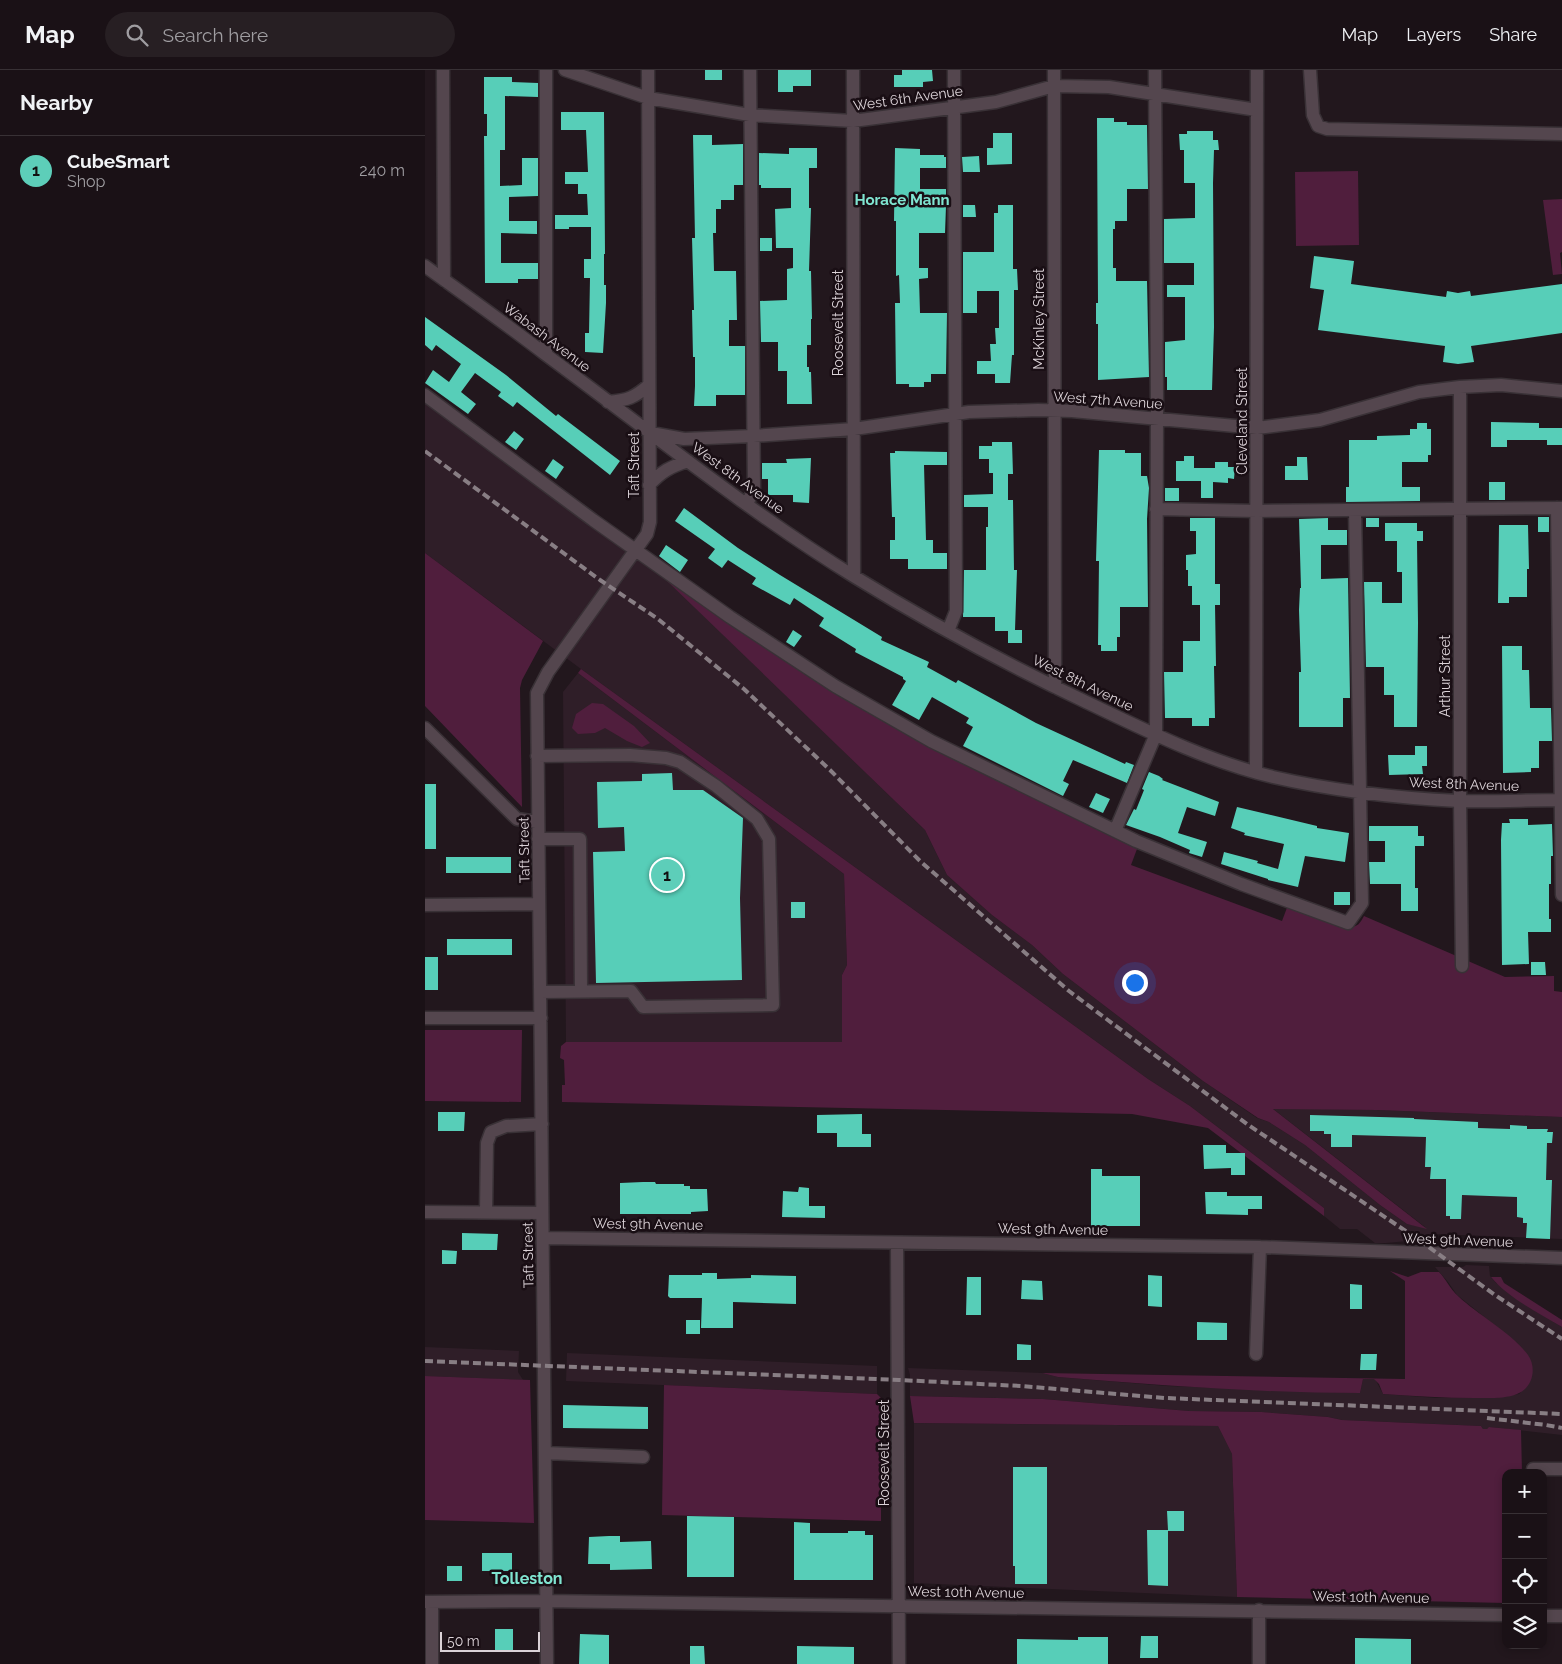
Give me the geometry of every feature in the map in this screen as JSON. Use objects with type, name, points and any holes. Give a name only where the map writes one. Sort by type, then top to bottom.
[{"type":"street","points":[[443,70],[444,280]]},
{"type":"street","points":[[545,70],[546,354]]},
{"type":"street","name":"West 6th Avenue","points":[[565,70],[648,98],[751,115],[853,121],[996,102],[1054,86],[1109,87],[1257,110]]},
{"type":"street","name":"Taft Street","points":[[547,1664],[537,693],[541,684],[647,534],[650,522],[648,70]]},
{"type":"street","points":[[747,504],[754,489],[750,70]]},
{"type":"street","name":"Roosevelt Street","points":[[853,70],[854,576]]},
{"type":"street","points":[[948,631],[956,611],[954,70]]},
{"type":"street","name":"McKinley Street","points":[[1054,70],[1055,688]]},
{"type":"street","points":[[1115,831],[1156,734],[1155,70]]},
{"type":"street","name":"Cleveland Street","points":[[1256,772],[1257,70]]},
{"type":"street","points":[[1310,70],[1313,115],[1318,126],[1327,129],[1562,134]]},
{"type":"street","name":"Wabash Avenue","points":[[425,266],[546,354],[649,433]]},
{"type":"street","points":[[608,402],[635,397],[649,385]]},
{"type":"street","name":"West 7th Avenue","points":[[649,433],[684,438],[753,436],[854,429],[969,412],[1055,410],[1257,428],[1320,420],[1419,392],[1460,387],[1501,386],[1562,391]]},
{"type":"street","name":"Arthur Street","points":[[1460,387],[1462,966]]},
{"type":"street","points":[[425,395],[730,617],[835,686],[931,741],[1136,842],[1241,884],[1348,923],[1361,903],[1361,794],[1355,510]]},
{"type":"street","name":"West 8th Avenue","points":[[649,433],[747,504],[854,576],[948,631],[1055,688],[1205,755],[1274,777],[1361,794],[1460,801],[1561,800]]},
{"type":"street","points":[[649,485],[662,472],[674,465],[688,461]]},
{"type":"street","points":[[1157,509],[1257,511],[1560,508],[1562,895]]},
{"type":"street","points":[[425,728],[517,819],[538,822]]},
{"type":"street","points":[[537,756],[630,755],[666,758],[680,762],[717,786],[757,819],[769,838],[773,1005],[643,1007],[631,991],[540,992]]},
{"type":"street","points":[[539,839],[580,839],[581,991]]},
{"type":"street","points":[[425,905],[539,904]]},
{"type":"street","points":[[425,1018],[541,1018]]},
{"type":"street","points":[[486,1212],[487,1143],[491,1132],[506,1126],[541,1124]]},
{"type":"street","points":[[425,1212],[542,1213]]},
{"type":"street","name":"West 9th Avenue","points":[[543,1238],[1259,1247],[1562,1258]]},
{"type":"street","name":"Roosevelt Street","points":[[897,1243],[899,1664]]},
{"type":"street","points":[[1256,1354],[1259,1247]]},
{"type":"street","points":[[545,1453],[643,1457]]},
{"type":"street","points":[[1547,1469],[1562,1469]]},
{"type":"street","name":"West 10th Avenue","points":[[428,1602],[546,1601],[1502,1615]]},
{"type":"street","points":[[428,1602],[432,1664]]},
{"type":"street","points":[[1259,1610],[1259,1664]]},
{"type":"street","points":[[1547,1616],[1562,1616]]},
{"type":"shaded area","points":[[1358,171],[1359,245],[1296,246],[1295,172]]},
{"type":"shaded area","points":[[1562,199],[1562,252],[1560,253],[1562,274],[1553,275],[1543,200]]},
{"type":"shaded area","points":[[425,394],[636,550],[925,830],[947,875],[992,915],[1032,945],[1063,974],[1203,1081],[1257,1118],[1269,1122],[1305,1145],[1380,1205],[1407,1224],[1425,1227],[1272,1108],[1562,1117],[1562,1239],[1434,1234],[1439,1239],[1421,1243],[1408,1241],[1375,1243],[1357,1229],[1340,1229],[1324,1216],[1324,1208],[1190,1106],[1148,1079],[581,669],[425,553]]},
{"type":"shaded area","points":[[425,553],[543,641],[522,680],[520,688],[522,807],[425,706]]},
{"type":"shaded area","points":[[666,580],[769,649],[1025,794],[1137,849],[1131,865],[1282,921],[1288,905],[1350,927],[1359,924],[1364,916],[1505,977],[1554,976],[1554,991],[1562,992],[1562,1117],[1377,1110],[1273,1109],[1427,1229],[1407,1224],[1380,1205],[1305,1145],[1269,1122],[1258,1118],[1203,1081],[1063,974],[1032,945],[992,915],[947,875],[925,830]]},
{"type":"shaded area","points":[[581,669],[1148,1079],[1190,1106],[1324,1208],[1324,1216],[1208,1128],[1132,1114],[562,1102],[562,1085],[565,1085],[564,1060],[560,1058],[561,1046],[566,1042],[842,1042],[842,975],[847,965],[844,874],[578,673]]},
{"type":"shaded area","points":[[578,673],[844,874],[847,965],[842,975],[843,1042],[566,1042],[563,692]]},
{"type":"shaded area","points":[[592,703],[603,704],[634,726],[650,743],[642,747],[627,741],[605,728],[595,733],[578,734],[572,728],[576,714]]},
{"type":"shaded area","points":[[425,1030],[522,1030],[521,1102],[425,1101]]},
{"type":"shaded area","points":[[1466,1265],[1489,1266],[1490,1276],[1496,1283],[1529,1307],[1562,1327],[1562,1435],[1490,1427],[1483,1429],[1481,1426],[1342,1420],[1328,1417],[1261,1412],[1189,1411],[1043,1399],[910,1396],[908,1368],[1042,1373],[1058,1377],[1167,1386],[1360,1393],[1363,1379],[1375,1379],[1383,1394],[1437,1398],[1491,1398],[1519,1394],[1526,1387],[1518,1344],[1457,1295],[1435,1267],[1463,1267]]},
{"type":"shaded area","points":[[1390,1271],[1408,1277],[1421,1272],[1439,1272],[1458,1296],[1513,1339],[1528,1355],[1533,1371],[1527,1387],[1517,1394],[1507,1397],[1452,1398],[1383,1394],[1379,1384],[1374,1379],[1363,1379],[1360,1393],[1322,1393],[1171,1386],[1058,1377],[1042,1373],[1405,1379],[1405,1281]]},
{"type":"shaded area","points":[[1491,1277],[1501,1277],[1504,1283],[1562,1320],[1562,1327],[1506,1292]]},
{"type":"shaded area","points":[[425,1347],[519,1351],[518,1372],[523,1380],[425,1376]]},
{"type":"shaded area","points":[[567,1353],[877,1366],[877,1394],[566,1381]]},
{"type":"shaded area","points":[[425,1376],[530,1380],[534,1523],[425,1520]]},
{"type":"shaded area","points":[[664,1385],[877,1394],[881,1398],[881,1521],[662,1515]]},
{"type":"shaded area","points":[[910,1396],[1043,1399],[1189,1411],[1261,1412],[1328,1417],[1342,1420],[1481,1426],[1483,1429],[1489,1427],[1521,1430],[1522,1469],[1502,1469],[1502,1603],[1237,1597],[1232,1454],[1218,1426],[914,1423]]},
{"type":"shaded area","points":[[914,1423],[1218,1426],[1232,1454],[1237,1597],[914,1583]]},
{"type":"building","points":[[705,70],[722,70],[722,80],[705,80]]},
{"type":"building","points":[[778,70],[811,70],[811,86],[793,86],[793,92],[778,92]]},
{"type":"building","points":[[902,70],[932,70],[933,81],[923,82],[923,87],[894,87],[894,75],[902,75]]},
{"type":"building","points":[[484,77],[512,77],[512,82],[538,83],[538,97],[505,96],[505,150],[500,150],[500,186],[522,185],[522,158],[538,158],[538,196],[509,197],[509,221],[537,221],[537,234],[501,233],[501,263],[538,263],[538,279],[518,279],[518,283],[485,283],[484,136],[487,136],[487,114],[484,114]]},
{"type":"building","points":[[561,112],[604,112],[604,285],[606,285],[606,303],[603,353],[585,352],[585,333],[589,333],[590,278],[584,278],[584,259],[591,259],[591,227],[555,229],[555,215],[588,215],[587,194],[578,194],[578,184],[565,184],[565,172],[588,172],[586,130],[561,130]]},
{"type":"building","points":[[1097,118],[1114,118],[1114,122],[1127,122],[1127,125],[1147,125],[1148,189],[1127,189],[1127,221],[1115,221],[1115,229],[1113,229],[1113,268],[1116,268],[1116,281],[1147,281],[1149,377],[1098,380],[1098,324],[1096,324],[1096,303],[1098,303]]},
{"type":"building","points":[[1187,131],[1213,131],[1213,140],[1218,140],[1219,150],[1214,150],[1213,183],[1214,327],[1212,390],[1167,390],[1167,377],[1165,377],[1165,342],[1185,340],[1185,297],[1167,297],[1167,285],[1194,285],[1194,263],[1164,263],[1164,219],[1195,218],[1195,183],[1184,183],[1184,150],[1180,150],[1179,134],[1187,134]]},
{"type":"building","points":[[993,133],[1012,133],[1012,164],[987,165],[987,148],[993,148]]},
{"type":"building","points":[[693,135],[712,135],[712,145],[743,144],[743,185],[734,185],[734,200],[721,200],[721,209],[716,209],[716,233],[713,233],[714,271],[736,271],[737,320],[729,320],[729,346],[745,346],[745,395],[716,395],[716,406],[694,406],[695,357],[693,357],[692,310],[694,310],[692,238],[695,238]]},
{"type":"building","points":[[789,148],[817,148],[817,168],[809,168],[809,208],[811,208],[809,271],[811,271],[812,319],[811,345],[807,345],[807,367],[809,367],[809,372],[811,372],[812,404],[787,404],[787,371],[778,371],[778,342],[761,342],[760,301],[787,300],[787,269],[793,268],[793,248],[776,248],[775,209],[791,208],[791,188],[761,188],[761,185],[759,185],[759,153],[789,154]]},
{"type":"building","points":[[895,148],[920,149],[920,155],[944,155],[946,157],[946,168],[920,168],[920,189],[946,189],[945,233],[919,233],[919,268],[928,268],[928,278],[919,279],[920,313],[947,313],[946,374],[931,374],[931,382],[924,382],[924,387],[909,387],[909,384],[896,384],[895,303],[900,303],[899,275],[896,276],[896,221],[894,221]]},
{"type":"building","points":[[979,156],[980,172],[963,172],[962,157]]},
{"type":"building","points":[[963,205],[975,205],[976,217],[963,217]]},
{"type":"building","points":[[998,205],[1013,205],[1013,269],[1017,269],[1018,290],[1014,290],[1014,355],[1012,355],[1010,383],[995,383],[995,374],[977,374],[977,361],[991,361],[990,344],[996,344],[995,328],[999,328],[999,291],[977,291],[977,313],[963,313],[963,252],[994,252],[994,213],[998,213]]},
{"type":"building","points":[[760,238],[772,238],[772,251],[760,251]]},
{"type":"building","points":[[1314,256],[1354,261],[1351,284],[1446,297],[1447,291],[1458,293],[1470,291],[1471,296],[1562,284],[1562,333],[1471,346],[1474,362],[1458,364],[1443,362],[1445,346],[1318,330],[1324,290],[1310,288]]},
{"type":"building","points":[[425,317],[506,375],[556,416],[558,414],[620,461],[610,475],[517,402],[513,407],[498,396],[501,392],[475,373],[461,392],[476,404],[468,414],[425,383],[433,370],[449,382],[461,364],[436,345],[432,351],[425,345]]},
{"type":"building","points":[[1491,422],[1539,423],[1539,428],[1562,428],[1562,445],[1547,445],[1547,440],[1507,440],[1507,447],[1491,447]]},
{"type":"building","points":[[1417,423],[1427,423],[1427,429],[1431,429],[1431,455],[1428,455],[1428,462],[1402,462],[1402,487],[1420,487],[1420,501],[1346,502],[1346,487],[1349,487],[1349,440],[1377,440],[1377,436],[1410,435],[1410,429],[1417,429]]},
{"type":"building","points":[[514,431],[524,439],[516,450],[505,442]]},
{"type":"building","points":[[992,442],[1012,442],[1013,474],[1008,474],[1008,500],[1013,500],[1014,570],[1017,570],[1015,630],[1022,630],[1022,643],[1008,643],[1008,631],[995,631],[995,617],[963,617],[964,570],[986,570],[986,527],[988,527],[988,507],[964,507],[964,495],[993,494],[993,473],[989,473],[989,459],[979,459],[979,446],[992,446]]},
{"type":"building","points":[[1099,450],[1125,450],[1125,453],[1141,453],[1141,476],[1147,476],[1149,488],[1147,519],[1148,607],[1120,607],[1120,637],[1117,637],[1117,651],[1101,651],[1101,645],[1098,645],[1099,561],[1096,561]]},
{"type":"building","points":[[895,451],[947,452],[947,465],[924,465],[926,540],[933,540],[933,553],[947,553],[947,569],[908,569],[908,559],[890,559],[890,540],[895,540],[895,517],[892,517],[890,453],[895,453]]},
{"type":"building","points":[[1184,456],[1194,456],[1194,468],[1215,468],[1215,462],[1228,462],[1228,467],[1235,467],[1234,479],[1228,478],[1228,483],[1213,482],[1213,498],[1201,498],[1201,481],[1176,481],[1176,461],[1184,461]]},
{"type":"building","points":[[1297,457],[1307,457],[1308,480],[1285,480],[1285,466],[1297,466]]},
{"type":"building","points":[[811,458],[809,503],[793,502],[793,495],[768,495],[768,479],[762,479],[762,463],[787,463],[786,459]]},
{"type":"building","points":[[553,459],[564,467],[556,479],[545,471]]},
{"type":"building","points":[[1489,482],[1505,482],[1505,500],[1489,500]]},
{"type":"building","points":[[1165,488],[1179,488],[1179,501],[1165,501]]},
{"type":"building","points":[[684,508],[738,548],[882,637],[881,640],[929,662],[927,667],[956,683],[958,680],[1036,723],[1125,764],[1126,762],[1134,765],[1127,783],[1073,760],[1063,781],[1069,784],[1063,796],[963,746],[973,727],[966,723],[969,718],[932,697],[919,720],[892,705],[906,681],[903,677],[855,652],[856,649],[819,626],[824,618],[794,598],[790,605],[752,584],[756,578],[728,560],[722,568],[708,558],[715,549],[675,521]]},
{"type":"building","points":[[1538,517],[1549,517],[1549,532],[1538,532]]},
{"type":"building","points":[[1190,518],[1215,518],[1215,584],[1220,584],[1220,605],[1215,605],[1215,718],[1209,718],[1209,726],[1192,726],[1192,718],[1165,718],[1164,672],[1183,672],[1183,641],[1200,641],[1200,605],[1192,605],[1192,586],[1188,586],[1188,570],[1186,570],[1186,555],[1196,554],[1196,531],[1190,531]]},
{"type":"building","points":[[1328,518],[1328,530],[1347,530],[1347,545],[1321,545],[1321,579],[1348,578],[1350,698],[1343,698],[1343,727],[1299,727],[1299,672],[1301,672],[1299,610],[1301,588],[1299,519]]},
{"type":"building","points":[[1366,518],[1379,518],[1379,527],[1366,527]]},
{"type":"building","points":[[1385,523],[1417,523],[1417,531],[1423,531],[1423,541],[1417,541],[1417,727],[1394,727],[1394,695],[1384,695],[1384,667],[1366,667],[1364,582],[1382,582],[1382,603],[1402,603],[1402,572],[1397,572],[1397,541],[1385,541]]},
{"type":"building","points":[[1499,525],[1528,525],[1529,569],[1527,569],[1527,597],[1509,597],[1509,603],[1498,603]]},
{"type":"building","points":[[666,545],[688,560],[680,572],[659,556]]},
{"type":"building","points":[[793,630],[802,636],[794,647],[786,642]]},
{"type":"building","points":[[1502,646],[1522,646],[1522,670],[1529,670],[1530,708],[1551,708],[1552,741],[1539,741],[1539,768],[1531,768],[1531,772],[1503,773]]},
{"type":"building","points":[[1415,746],[1427,746],[1427,766],[1422,766],[1423,774],[1389,775],[1388,755],[1415,755]]},
{"type":"building","points":[[1149,772],[1159,776],[1162,780],[1219,802],[1215,816],[1187,807],[1178,833],[1207,842],[1202,857],[1189,853],[1190,850],[1160,837],[1126,825],[1134,809],[1136,810]]},
{"type":"building","points":[[672,773],[673,790],[703,790],[743,818],[740,898],[742,980],[596,983],[593,852],[625,851],[624,827],[598,828],[597,782],[642,781],[642,774]]},
{"type":"building","points":[[425,784],[436,784],[436,849],[425,849]]},
{"type":"building","points":[[1096,793],[1110,799],[1103,813],[1089,807]]},
{"type":"building","points":[[1237,807],[1317,826],[1317,828],[1349,833],[1345,862],[1305,856],[1298,887],[1268,880],[1221,864],[1224,852],[1258,861],[1257,863],[1278,869],[1284,844],[1244,835],[1245,833],[1231,828]]},
{"type":"building","points":[[1509,819],[1528,819],[1528,825],[1552,824],[1553,856],[1551,856],[1551,884],[1549,884],[1551,932],[1528,932],[1529,964],[1502,965],[1501,840],[1502,823],[1510,823]]},
{"type":"building","points":[[1369,826],[1418,826],[1418,836],[1424,836],[1424,846],[1415,846],[1415,888],[1418,888],[1418,911],[1401,911],[1401,884],[1370,884],[1369,862],[1385,862],[1385,841],[1369,841]]},
{"type":"building","points":[[446,857],[511,857],[511,873],[446,873]]},
{"type":"building","points":[[1334,892],[1350,892],[1350,905],[1334,905]]},
{"type":"building","points":[[791,902],[805,902],[805,918],[791,918]]},
{"type":"building","points":[[447,939],[512,939],[512,955],[447,955]]},
{"type":"building","points":[[425,957],[438,957],[438,990],[425,990]]},
{"type":"building","points":[[1531,962],[1545,962],[1546,975],[1531,975]]},
{"type":"building","points":[[438,1112],[465,1112],[464,1131],[438,1131]]},
{"type":"building","points":[[862,1114],[862,1134],[871,1134],[871,1147],[837,1147],[837,1133],[817,1133],[817,1115]]},
{"type":"building","points":[[1310,1115],[1478,1122],[1478,1128],[1510,1129],[1510,1125],[1527,1126],[1527,1129],[1548,1129],[1547,1132],[1553,1132],[1552,1143],[1547,1143],[1546,1180],[1552,1180],[1550,1239],[1526,1238],[1527,1223],[1523,1223],[1523,1218],[1517,1217],[1517,1197],[1462,1195],[1461,1219],[1450,1219],[1450,1216],[1446,1216],[1446,1179],[1430,1179],[1431,1167],[1425,1167],[1426,1137],[1352,1135],[1352,1147],[1331,1147],[1331,1134],[1324,1134],[1324,1131],[1310,1131]]},
{"type":"building","points":[[1203,1145],[1226,1145],[1226,1153],[1245,1153],[1245,1175],[1231,1175],[1231,1168],[1204,1169]]},
{"type":"building","points":[[1091,1169],[1102,1169],[1102,1176],[1140,1176],[1140,1226],[1091,1226]]},
{"type":"building","points":[[655,1182],[656,1184],[684,1184],[684,1186],[690,1186],[690,1189],[707,1189],[708,1211],[691,1212],[691,1214],[620,1214],[620,1183]]},
{"type":"building","points":[[799,1187],[809,1188],[809,1206],[825,1206],[825,1218],[782,1217],[783,1191],[798,1192]]},
{"type":"building","points":[[1205,1192],[1227,1192],[1227,1196],[1262,1196],[1262,1209],[1248,1209],[1248,1215],[1206,1214]]},
{"type":"building","points":[[462,1233],[498,1234],[497,1250],[462,1250]]},
{"type":"building","points":[[442,1250],[457,1251],[456,1264],[442,1264]]},
{"type":"building","points":[[702,1273],[717,1273],[717,1279],[751,1278],[751,1275],[796,1276],[796,1304],[733,1302],[733,1328],[701,1328],[702,1298],[670,1298],[668,1296],[669,1275],[702,1275]]},
{"type":"building","points":[[1148,1275],[1162,1276],[1162,1307],[1148,1306]]},
{"type":"building","points":[[967,1277],[981,1277],[981,1315],[966,1315]]},
{"type":"building","points":[[1022,1280],[1042,1281],[1043,1300],[1021,1299]]},
{"type":"building","points":[[1350,1284],[1362,1285],[1362,1309],[1350,1309]]},
{"type":"building","points":[[686,1320],[700,1320],[700,1334],[686,1334]]},
{"type":"building","points":[[1197,1322],[1227,1323],[1227,1340],[1197,1340]]},
{"type":"building","points":[[1017,1344],[1031,1345],[1031,1360],[1017,1360]]},
{"type":"building","points":[[1361,1354],[1377,1354],[1376,1370],[1360,1370]]},
{"type":"building","points":[[563,1405],[648,1407],[648,1429],[563,1428]]},
{"type":"building","points":[[1013,1467],[1047,1467],[1047,1584],[1015,1584],[1015,1566],[1013,1566]]},
{"type":"building","points":[[1167,1511],[1184,1511],[1184,1531],[1168,1531],[1168,1586],[1148,1585],[1147,1530],[1168,1530]]},
{"type":"building","points":[[687,1516],[734,1517],[734,1577],[687,1577]]},
{"type":"building","points":[[794,1522],[810,1523],[810,1533],[865,1531],[865,1535],[873,1535],[873,1580],[794,1580]]},
{"type":"building","points":[[620,1536],[620,1542],[651,1541],[652,1569],[610,1570],[610,1564],[588,1564],[589,1537]]},
{"type":"building","points":[[482,1553],[512,1553],[512,1571],[482,1571]]},
{"type":"building","points":[[447,1566],[462,1566],[462,1581],[447,1581]]},
{"type":"building","points":[[495,1629],[513,1629],[513,1652],[495,1652]]},
{"type":"building","points":[[580,1634],[609,1635],[609,1664],[579,1664]]},
{"type":"building","points":[[1141,1636],[1158,1636],[1158,1658],[1140,1658]]},
{"type":"building","points":[[1078,1637],[1108,1637],[1108,1664],[1017,1664],[1017,1639],[1078,1640]]},
{"type":"building","points":[[1355,1638],[1411,1639],[1411,1664],[1355,1664]]},
{"type":"building","points":[[690,1646],[704,1646],[705,1664],[690,1664]]},
{"type":"building","points":[[797,1646],[854,1647],[854,1664],[797,1664]]},
{"type":"railway","points":[[425,451],[600,580],[658,619],[744,689],[830,770],[920,861],[1069,991],[1247,1124],[1562,1339]]},
{"type":"railway","points":[[425,1361],[899,1380],[1021,1386],[1165,1398],[1562,1414]]},
{"type":"railway","points":[[1487,1418],[1562,1428]]},
{"type":"place","name":"CubeSmart","points":[[667,875]]},
{"type":"district","name":"Horace Mann","points":[[902,200]]},
{"type":"district","name":"Tolleston","points":[[527,1578]]}]
